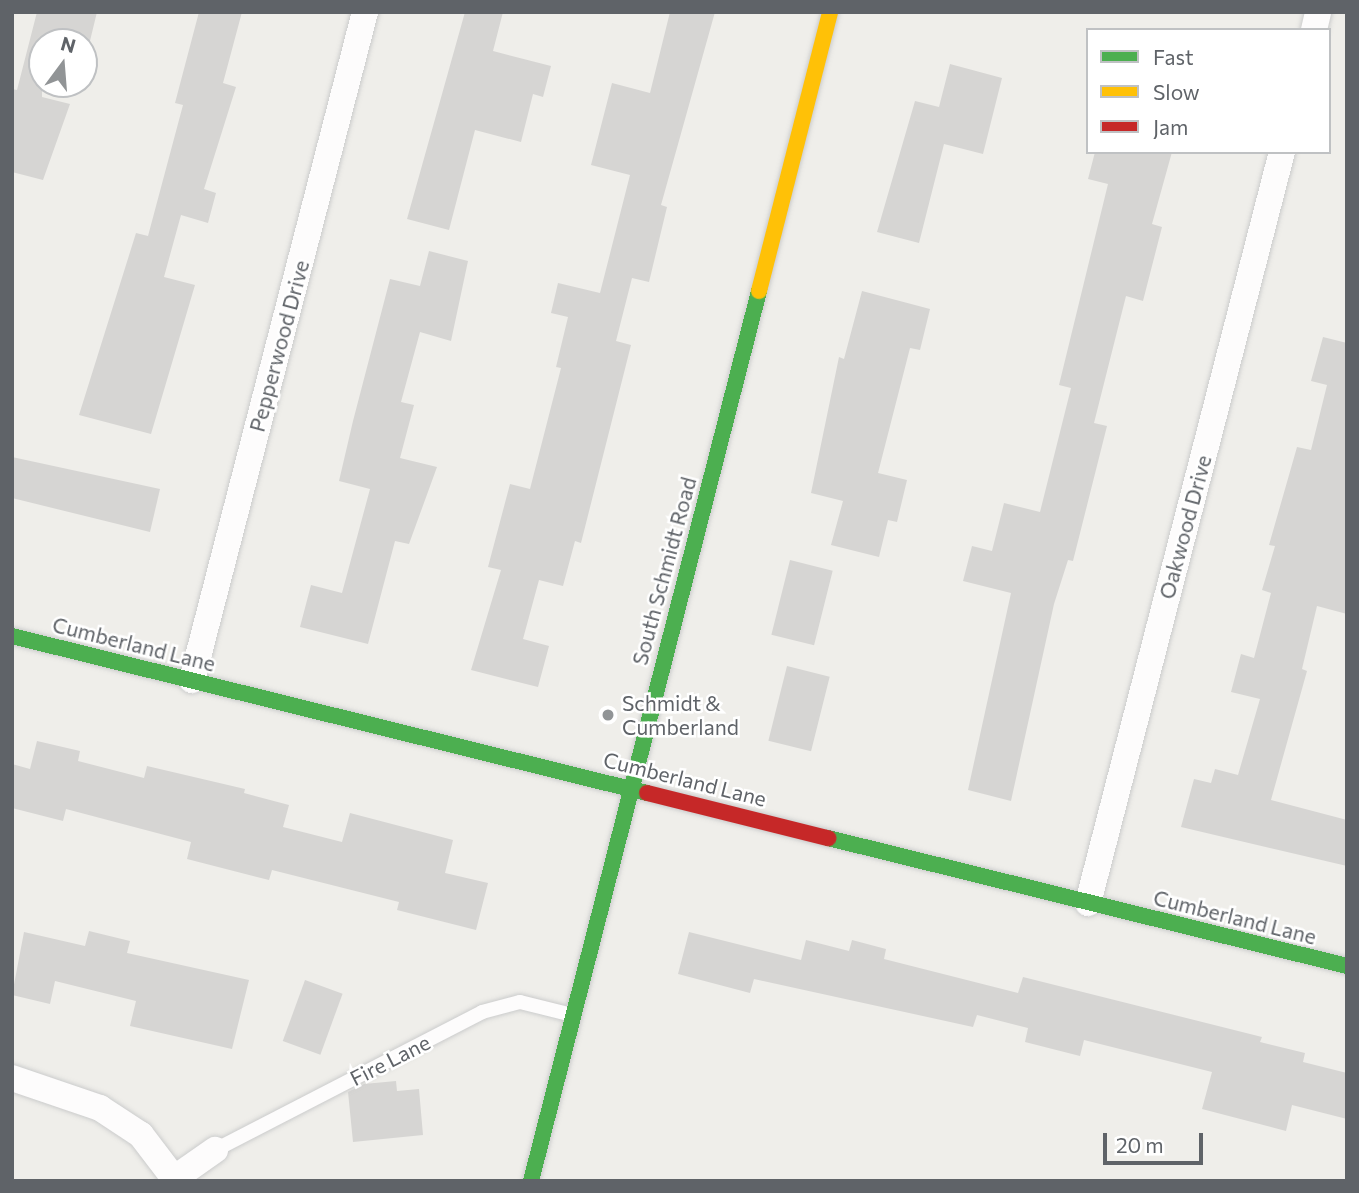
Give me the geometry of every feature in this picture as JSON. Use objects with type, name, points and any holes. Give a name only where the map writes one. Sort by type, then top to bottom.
[{"type":"street","name":"Pepperwood Drive","points":[[192,680],[366,12]]},
{"type":"street","name":"South Schmidt Road","points":[[531,1181],[830,12]]},
{"type":"street","name":"Oakwood Drive","points":[[1088,903],[1281,154]]},
{"type":"street","name":"Cumberland Lane","points":[[12,636],[1347,966]]},
{"type":"street","points":[[12,1078],[100,1108],[141,1135],[176,1179],[215,1150]]},
{"type":"lane","name":"Fire Lane","points":[[215,1150],[482,1012],[520,1002],[573,1016]]},
{"type":"building","points":[[37,12],[97,12],[93,28],[33,28]]},
{"type":"building","points":[[199,12],[242,12],[223,83],[236,87],[204,189],[216,193],[208,223],[181,215],[164,277],[195,285],[151,434],[79,415],[136,233],[148,236],[183,105],[175,103]]},
{"type":"building","points":[[465,12],[503,12],[493,51],[551,66],[543,97],[533,94],[521,142],[475,130],[449,230],[407,219]]},
{"type":"building","points":[[670,12],[715,12],[661,205],[667,207],[649,282],[632,278],[616,341],[631,345],[581,543],[575,541],[563,586],[539,580],[523,639],[549,646],[538,687],[471,670],[501,570],[488,567],[510,484],[530,489],[561,368],[556,367],[568,317],[551,313],[558,283],[600,293],[630,175],[591,165],[612,83],[650,93]]},
{"type":"building","points":[[28,47],[28,98],[46,98],[70,104],[43,180],[12,172],[12,89],[17,90]]},
{"type":"building","points":[[950,64],[1002,78],[983,154],[944,144],[919,243],[877,232],[915,101],[939,107]]},
{"type":"building","points":[[1094,154],[1171,154],[1152,224],[1162,227],[1143,301],[1126,296],[1094,423],[1107,426],[1073,561],[1068,560],[1054,604],[1011,801],[968,790],[1011,593],[963,581],[972,546],[992,551],[1004,503],[1040,512],[1071,388],[1059,385],[1108,184],[1088,179]]},
{"type":"building","points":[[429,251],[468,261],[451,341],[420,332],[401,402],[414,405],[400,458],[437,467],[409,544],[395,541],[368,644],[300,627],[311,585],[342,593],[370,489],[339,481],[353,421],[390,279],[420,286]]},
{"type":"building","points":[[862,291],[930,309],[920,350],[910,348],[878,473],[907,480],[897,522],[888,520],[879,557],[831,545],[843,501],[811,493],[839,357],[844,359]]},
{"type":"building","points":[[1323,337],[1347,343],[1347,614],[1317,606],[1302,669],[1307,671],[1271,800],[1347,820],[1347,866],[1181,827],[1194,779],[1211,783],[1215,769],[1238,775],[1260,699],[1231,692],[1241,654],[1254,658],[1271,593],[1262,590],[1275,546],[1269,545],[1297,447],[1311,450],[1327,385],[1311,381]]},
{"type":"building","points":[[12,457],[160,489],[150,532],[12,498]]},
{"type":"building","points":[[790,560],[833,571],[814,645],[771,635]]},
{"type":"building","points":[[787,666],[830,677],[811,751],[768,741]]},
{"type":"building","points":[[37,741],[80,751],[78,761],[144,778],[147,766],[245,789],[244,793],[289,805],[283,827],[342,842],[350,813],[453,840],[445,873],[488,883],[476,930],[397,910],[399,902],[272,870],[269,880],[187,859],[191,842],[66,809],[63,821],[12,808],[12,764],[30,769]]},
{"type":"building","points":[[89,931],[130,941],[127,953],[249,980],[232,1049],[130,1026],[136,1001],[55,981],[50,1004],[12,995],[24,932],[85,946]]},
{"type":"building","points":[[689,932],[801,960],[806,940],[849,951],[852,940],[886,949],[884,959],[1018,993],[1023,977],[1262,1037],[1260,1042],[1305,1053],[1303,1062],[1347,1073],[1347,1119],[1292,1105],[1286,1131],[1202,1109],[1212,1072],[1084,1040],[1080,1056],[1025,1042],[1028,1028],[977,1015],[973,1027],[754,979],[750,993],[678,974]]},
{"type":"building","points":[[305,980],[343,994],[320,1055],[283,1041]]},
{"type":"building","points":[[396,1081],[397,1091],[419,1089],[423,1135],[353,1142],[348,1092],[364,1084]]},
{"type":"traffic: fast","points":[[531,1181],[759,291]]},
{"type":"traffic: fast","points":[[12,636],[647,793]]},
{"type":"traffic: fast","points":[[828,838],[1347,966]]},
{"type":"traffic: slow","points":[[759,291],[830,12]]},
{"type":"traffic: jam","points":[[647,793],[828,838]]},
{"type":"place","name":"Schmidt & Cumberland","points":[[608,715]]}]
